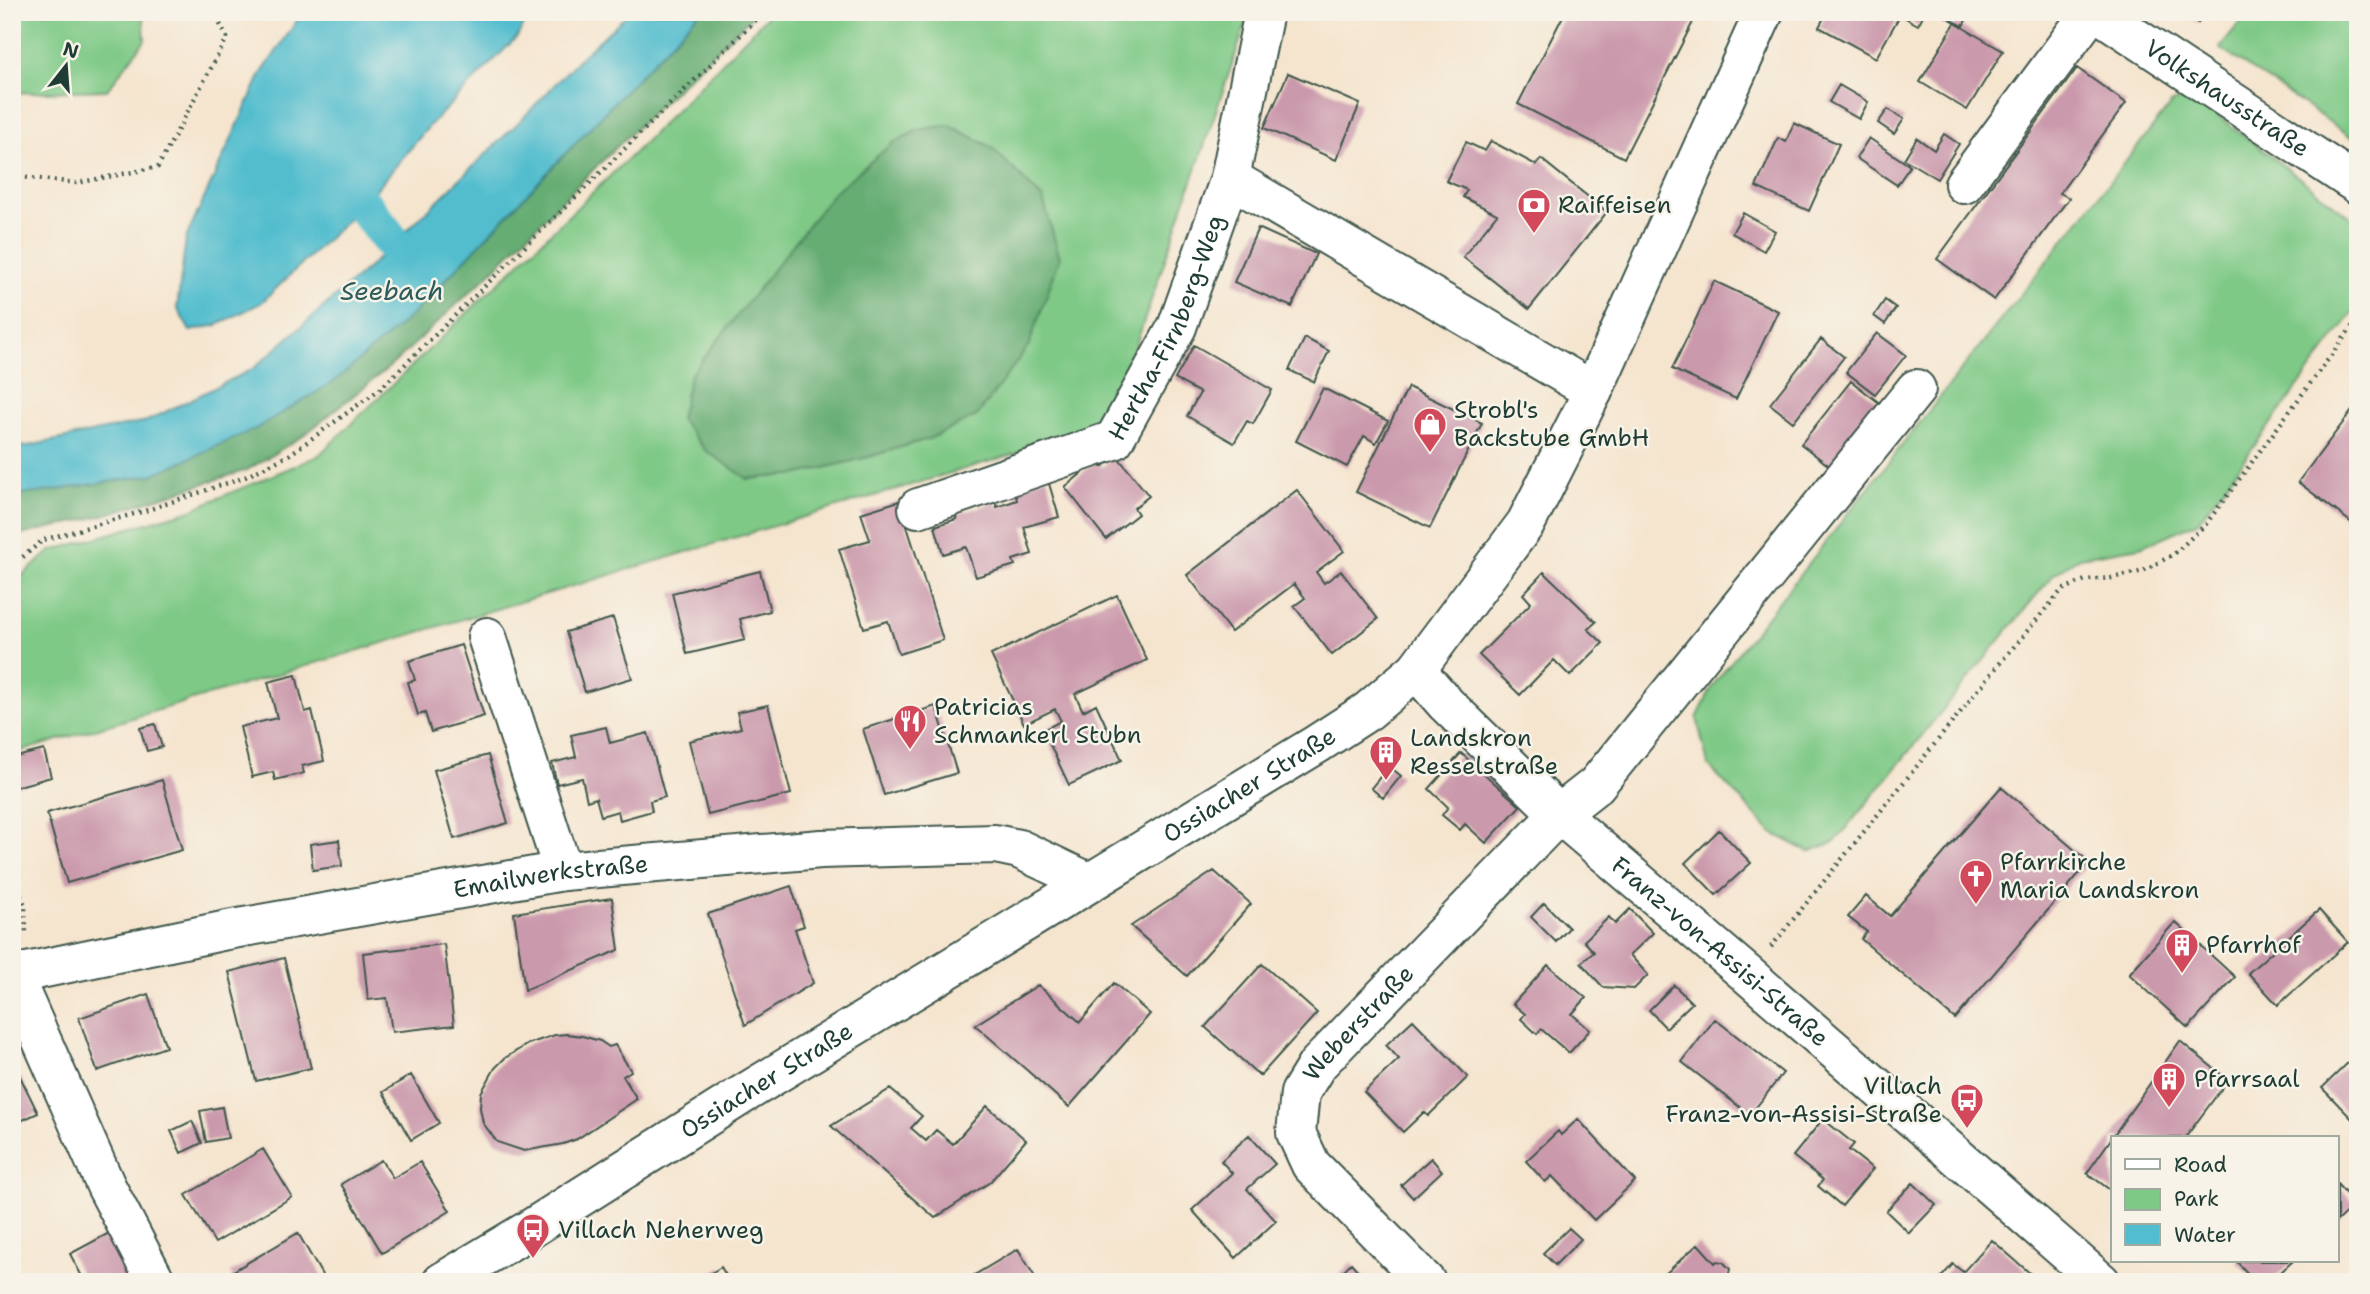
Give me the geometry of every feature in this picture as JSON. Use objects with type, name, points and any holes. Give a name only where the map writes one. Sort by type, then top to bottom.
[{"type":"street","name":"Hertha-Firnberg-Weg","points":[[918,508],[1114,440],[1177,327],[1230,178],[1264,12]]},
{"type":"street","name":"Ossiacher Straße","points":[[442,1282],[1348,724],[1368,711],[1416,670],[1526,523],[1593,390],[1764,12]]},
{"type":"street","points":[[1964,184],[2091,12]]},
{"type":"street","name":"Volkshausstraße","points":[[2097,12],[2358,185]]},
{"type":"street","points":[[1230,178],[1593,390]]},
{"type":"street","points":[[1559,814],[1596,785],[1916,389]]},
{"type":"street","points":[[487,637],[563,871]]},
{"type":"street","name":"Franz-von-Assisi-Straße","points":[[1416,670],[1446,704],[1559,814],[2101,1282]]},
{"type":"street","name":"Weberstraße","points":[[1426,1282],[1311,1165],[1296,1133],[1300,1093],[1317,1065],[1559,814]]},
{"type":"street","name":"Emailwerkstraße","points":[[13,974],[252,926],[563,871],[821,849],[995,844],[1019,849],[1088,882]]},
{"type":"street","points":[[13,974],[106,1186],[156,1282]]},
{"type":"path","points":[[12,176],[77,183],[158,167],[227,38],[214,12]]},
{"type":"path","points":[[12,566],[43,540],[151,509],[245,477],[289,455],[380,388],[764,12]]},
{"type":"path","points":[[1748,975],[2062,590],[2085,579],[2112,578],[2143,571],[2174,554],[2207,524],[2358,318]]},
{"type":"path","points":[[12,876],[25,905],[27,944],[13,974]]},
{"type":"green space","points":[[12,12],[143,12],[145,40],[107,90],[12,93]]},
{"type":"green space","points":[[700,12],[756,12],[483,280],[393,364],[303,436],[247,470],[101,516],[12,537],[12,494],[36,493],[152,475],[255,429],[335,381],[413,314]]},
{"type":"green space","points":[[771,12],[1250,12],[1108,426],[12,754],[12,584],[51,551],[188,511],[318,456],[638,149]],"holes":[[[949,125],[991,147],[1043,199],[931,438],[799,474],[748,479],[690,376],[768,277]]]},
{"type":"green space","points":[[2249,12],[2358,12],[2358,141],[2220,48]]},
{"type":"green space","points":[[2190,94],[2358,223],[2358,306],[2198,522],[2140,547],[2080,557],[2053,575],[1835,842],[1809,852],[1772,833],[1708,765],[1697,718],[1713,685],[2171,104]]},
{"type":"green space","points":[[949,125],[991,147],[1043,199],[1060,258],[1029,345],[977,416],[931,438],[799,474],[748,479],[705,450],[680,419],[690,376],[834,192],[893,143],[918,130]]},
{"type":"water","points":[[303,12],[531,12],[517,37],[430,125],[363,205],[261,303],[217,325],[190,331],[177,308],[186,238],[261,74]]},
{"type":"water","name":"Seebach","points":[[630,12],[700,12],[413,314],[335,381],[255,429],[152,475],[36,493],[12,494],[12,447],[147,421],[253,369],[369,267]]},
{"type":"building","points":[[1565,12],[1698,12],[1624,158],[1518,104]]},
{"type":"building","points":[[1827,12],[1925,12],[1918,25],[1900,15],[1876,58],[1819,27]]},
{"type":"building","points":[[1937,12],[1970,12],[1963,26]]},
{"type":"building","points":[[2184,12],[2207,12],[2198,23]]},
{"type":"building","points":[[1955,23],[2003,51],[1967,110],[1920,82]]},
{"type":"building","points":[[2077,68],[2126,103],[2060,193],[2069,198],[1994,300],[1937,259]]},
{"type":"building","points":[[1288,73],[1360,104],[1336,160],[1264,128]]},
{"type":"building","points":[[1839,85],[1868,102],[1859,119],[1829,102]]},
{"type":"building","points":[[1888,109],[1904,119],[1894,134],[1878,123]]},
{"type":"building","points":[[1794,123],[1839,144],[1809,211],[1756,187],[1778,138],[1786,142]]},
{"type":"building","points":[[1944,134],[1959,144],[1937,179],[1904,159],[1917,138],[1934,150]]},
{"type":"building","points":[[1869,138],[1910,166],[1897,185],[1856,158]]},
{"type":"building","name":"Raiffeisen","points":[[1491,141],[1536,165],[1541,159],[1607,212],[1529,309],[1463,257],[1497,214],[1463,197],[1467,190],[1446,181],[1466,142],[1485,151]]},
{"type":"building","points":[[1743,213],[1775,231],[1764,251],[1732,233]]},
{"type":"building","points":[[1258,228],[1316,254],[1292,307],[1234,282]]},
{"type":"building","points":[[1714,281],[1778,311],[1736,399],[1672,369]]},
{"type":"building","points":[[1885,300],[1896,308],[1885,324],[1874,316]]},
{"type":"building","points":[[1877,333],[1906,355],[1875,394],[1846,372]]},
{"type":"building","points":[[1305,338],[1329,351],[1314,382],[1289,370]]},
{"type":"building","points":[[1821,339],[1844,357],[1793,422],[1770,404]]},
{"type":"building","points":[[1194,345],[1272,390],[1253,424],[1247,421],[1234,443],[1187,416],[1200,393],[1175,379]]},
{"type":"building","points":[[1851,381],[1891,412],[1841,475],[1801,444]]},
{"type":"building","points":[[1408,387],[1482,423],[1430,528],[1356,492]]},
{"type":"building","points":[[1323,388],[1388,421],[1376,443],[1364,436],[1347,467],[1296,441]]},
{"type":"building","points":[[2358,403],[2358,522],[2354,519],[2352,523],[2298,482]]},
{"type":"building","points":[[1117,456],[1149,496],[1134,508],[1138,514],[1106,539],[1065,487],[1097,461],[1102,467]]},
{"type":"building","points":[[1047,477],[1059,517],[1024,527],[1032,554],[1013,560],[1015,565],[976,577],[966,547],[943,554],[935,526],[957,519],[955,515],[995,502],[997,507],[1017,500],[1014,488]]},
{"type":"building","points":[[1297,490],[1344,551],[1316,572],[1324,583],[1341,571],[1378,619],[1332,655],[1294,606],[1305,598],[1294,584],[1231,632],[1187,575]]},
{"type":"building","points":[[899,501],[943,640],[899,654],[888,621],[864,628],[839,549],[870,540],[861,513]]},
{"type":"building","points":[[760,571],[770,611],[740,619],[745,640],[687,654],[672,593]]},
{"type":"building","points":[[1544,572],[1596,622],[1588,629],[1603,643],[1570,676],[1554,660],[1520,695],[1479,655],[1531,603],[1523,594]]},
{"type":"building","points":[[1117,595],[1147,660],[1075,694],[1083,711],[1096,704],[1122,760],[1069,785],[1043,730],[1061,721],[1055,709],[1024,724],[991,655]]},
{"type":"building","points":[[613,618],[632,678],[585,692],[566,632]]},
{"type":"building","points":[[461,645],[484,716],[431,732],[425,713],[418,715],[408,682],[415,680],[409,661]]},
{"type":"building","points":[[296,675],[305,712],[312,710],[324,761],[302,766],[304,773],[275,780],[273,772],[252,777],[240,727],[277,718],[268,682]]},
{"type":"building","points":[[768,705],[791,794],[708,815],[689,741],[741,728],[737,712]]},
{"type":"building","name":"Patricias Schmankerl Stubn","points":[[936,706],[957,773],[884,795],[863,729]]},
{"type":"building","points":[[155,724],[162,747],[147,751],[140,728]]},
{"type":"building","points":[[606,727],[610,743],[648,733],[665,797],[650,801],[652,811],[620,820],[618,811],[601,816],[596,798],[587,801],[582,778],[557,784],[552,763],[576,757],[571,735]]},
{"type":"building","points":[[44,750],[51,777],[12,788],[12,758]]},
{"type":"building","points":[[1461,753],[1520,806],[1486,843],[1465,824],[1460,830],[1442,815],[1448,807],[1429,789]]},
{"type":"building","points":[[488,755],[508,823],[454,839],[434,770]]},
{"type":"building","name":"Landskron Resselstraße","points":[[1389,766],[1401,776],[1383,798],[1371,788]]},
{"type":"building","points":[[162,780],[182,850],[67,883],[47,813]]},
{"type":"building","name":"Pfarrkirche Maria Landskron","points":[[2001,787],[2089,862],[1955,1019],[1861,939],[1867,932],[1848,917],[1866,896],[1890,916]]},
{"type":"building","points":[[1719,830],[1751,863],[1716,895],[1685,863]]},
{"type":"building","points":[[339,840],[342,866],[313,870],[310,844]]},
{"type":"building","points":[[1214,871],[1251,904],[1187,976],[1131,926]]},
{"type":"building","points":[[791,886],[804,926],[795,929],[813,983],[745,1025],[708,914]]},
{"type":"building","points":[[612,898],[619,950],[525,990],[514,913]]},
{"type":"building","points":[[1544,903],[1569,928],[1556,942],[1531,917]]},
{"type":"building","points":[[1630,909],[1653,933],[1630,955],[1648,975],[1634,989],[1603,987],[1581,963],[1594,952],[1584,941],[1609,917],[1615,924]]},
{"type":"building","points":[[2319,910],[2348,942],[2278,1005],[2248,973]]},
{"type":"building","name":"Pfarrhof","points":[[2175,922],[2235,977],[2188,1028],[2129,974]]},
{"type":"building","points":[[444,944],[454,1025],[392,1032],[387,998],[368,1000],[363,953]]},
{"type":"building","points":[[284,958],[311,1068],[256,1081],[229,972]]},
{"type":"building","points":[[1262,964],[1317,1013],[1260,1076],[1205,1027]]},
{"type":"building","points":[[1548,965],[1586,998],[1572,1014],[1590,1030],[1569,1053],[1541,1029],[1537,1034],[1521,1019],[1525,1014],[1513,1004]]},
{"type":"building","points":[[1114,983],[1150,1014],[1069,1107],[975,1025],[1038,985],[1080,1022]]},
{"type":"building","points":[[1674,985],[1692,1003],[1666,1028],[1649,1010]]},
{"type":"building","points":[[148,994],[166,1047],[97,1071],[79,1018]]},
{"type":"building","points":[[1715,1019],[1783,1073],[1750,1115],[1682,1062]]},
{"type":"building","points":[[1413,1020],[1468,1077],[1428,1116],[1424,1112],[1403,1132],[1364,1092],[1399,1059],[1386,1045]]},
{"type":"building","points":[[567,1034],[600,1041],[609,1047],[615,1045],[631,1071],[623,1076],[637,1099],[577,1139],[563,1144],[524,1151],[497,1142],[483,1123],[480,1108],[481,1093],[495,1068],[505,1058],[528,1044]]},
{"type":"building","name":"Pfarrsaal","points":[[2180,1041],[2228,1080],[2186,1136],[2113,1136]]},
{"type":"building","points":[[2358,1053],[2358,1125],[2322,1088]]},
{"type":"building","points":[[12,1060],[38,1113],[12,1125]]},
{"type":"building","points":[[411,1075],[439,1123],[411,1140],[383,1092]]},
{"type":"building","points":[[890,1089],[922,1116],[911,1128],[926,1141],[936,1130],[953,1144],[987,1106],[1026,1140],[990,1182],[935,1218],[831,1126]]},
{"type":"building","points":[[222,1107],[228,1138],[206,1142],[200,1111]]},
{"type":"building","points":[[1578,1119],[1635,1181],[1594,1220],[1552,1176],[1545,1182],[1526,1161],[1558,1131],[1561,1135]]},
{"type":"building","points":[[1823,1119],[1854,1144],[1849,1150],[1873,1169],[1842,1206],[1818,1186],[1823,1180],[1793,1156]]},
{"type":"building","points":[[192,1121],[202,1143],[181,1153],[171,1131]]},
{"type":"building","points":[[1249,1135],[1275,1164],[1247,1189],[1276,1221],[1236,1258],[1192,1210],[1232,1173],[1221,1161]]},
{"type":"building","name":"Pfarrsaal","points":[[2111,1139],[2111,1191],[2087,1173]]},
{"type":"building","points":[[263,1149],[292,1197],[215,1243],[186,1195]]},
{"type":"building","points":[[1431,1158],[1442,1171],[1413,1198],[1401,1185]]},
{"type":"building","points":[[381,1160],[393,1178],[420,1162],[450,1211],[382,1253],[341,1184]]},
{"type":"building","points":[[1913,1183],[1936,1205],[1909,1233],[1886,1211]]},
{"type":"building","points":[[2338,1185],[2355,1204],[2338,1220]]},
{"type":"building","points":[[1569,1228],[1581,1239],[1555,1265],[1543,1253]]},
{"type":"building","points":[[109,1233],[123,1260],[127,1258],[139,1282],[85,1282],[70,1254]]},
{"type":"building","points":[[298,1233],[326,1282],[229,1282],[233,1279],[230,1273]]},
{"type":"building","points":[[1992,1240],[2040,1282],[1937,1282],[1953,1264],[1963,1272]]},
{"type":"building","points":[[1698,1244],[1715,1263],[1723,1262],[1730,1269],[1728,1277],[1733,1282],[1670,1282],[1664,1275]]},
{"type":"building","points":[[1018,1249],[1038,1282],[966,1280]]},
{"type":"building","points":[[2237,1262],[2292,1262],[2270,1282],[2256,1282]]},
{"type":"building","points":[[1351,1263],[1368,1282],[1323,1282],[1326,1279],[1335,1279]]},
{"type":"building","points":[[721,1267],[730,1282],[696,1282]]},
{"type":"waterway","points":[[363,205],[409,264]]},
{"type":"place","name":"Raiffeisen","points":[[1534,235]]},
{"type":"place","name":"Strobl's Backstube GmbH","points":[[1430,454]]},
{"type":"place","name":"Patricias Schmankerl Stubn","points":[[910,751]]},
{"type":"place","name":"Landskron Resselstraße","points":[[1386,782]]},
{"type":"place","name":"Pfarrkirche Maria Landskron","points":[[1976,906]]},
{"type":"place","name":"Pfarrhof","points":[[2182,975]]},
{"type":"place","name":"Pfarrsaal","points":[[2169,1109]]},
{"type":"place","name":"Villach Franz-von-Assisi-Straße","points":[[1967,1130]]},
{"type":"place","name":"Villach Neherweg","points":[[533,1260]]}]
